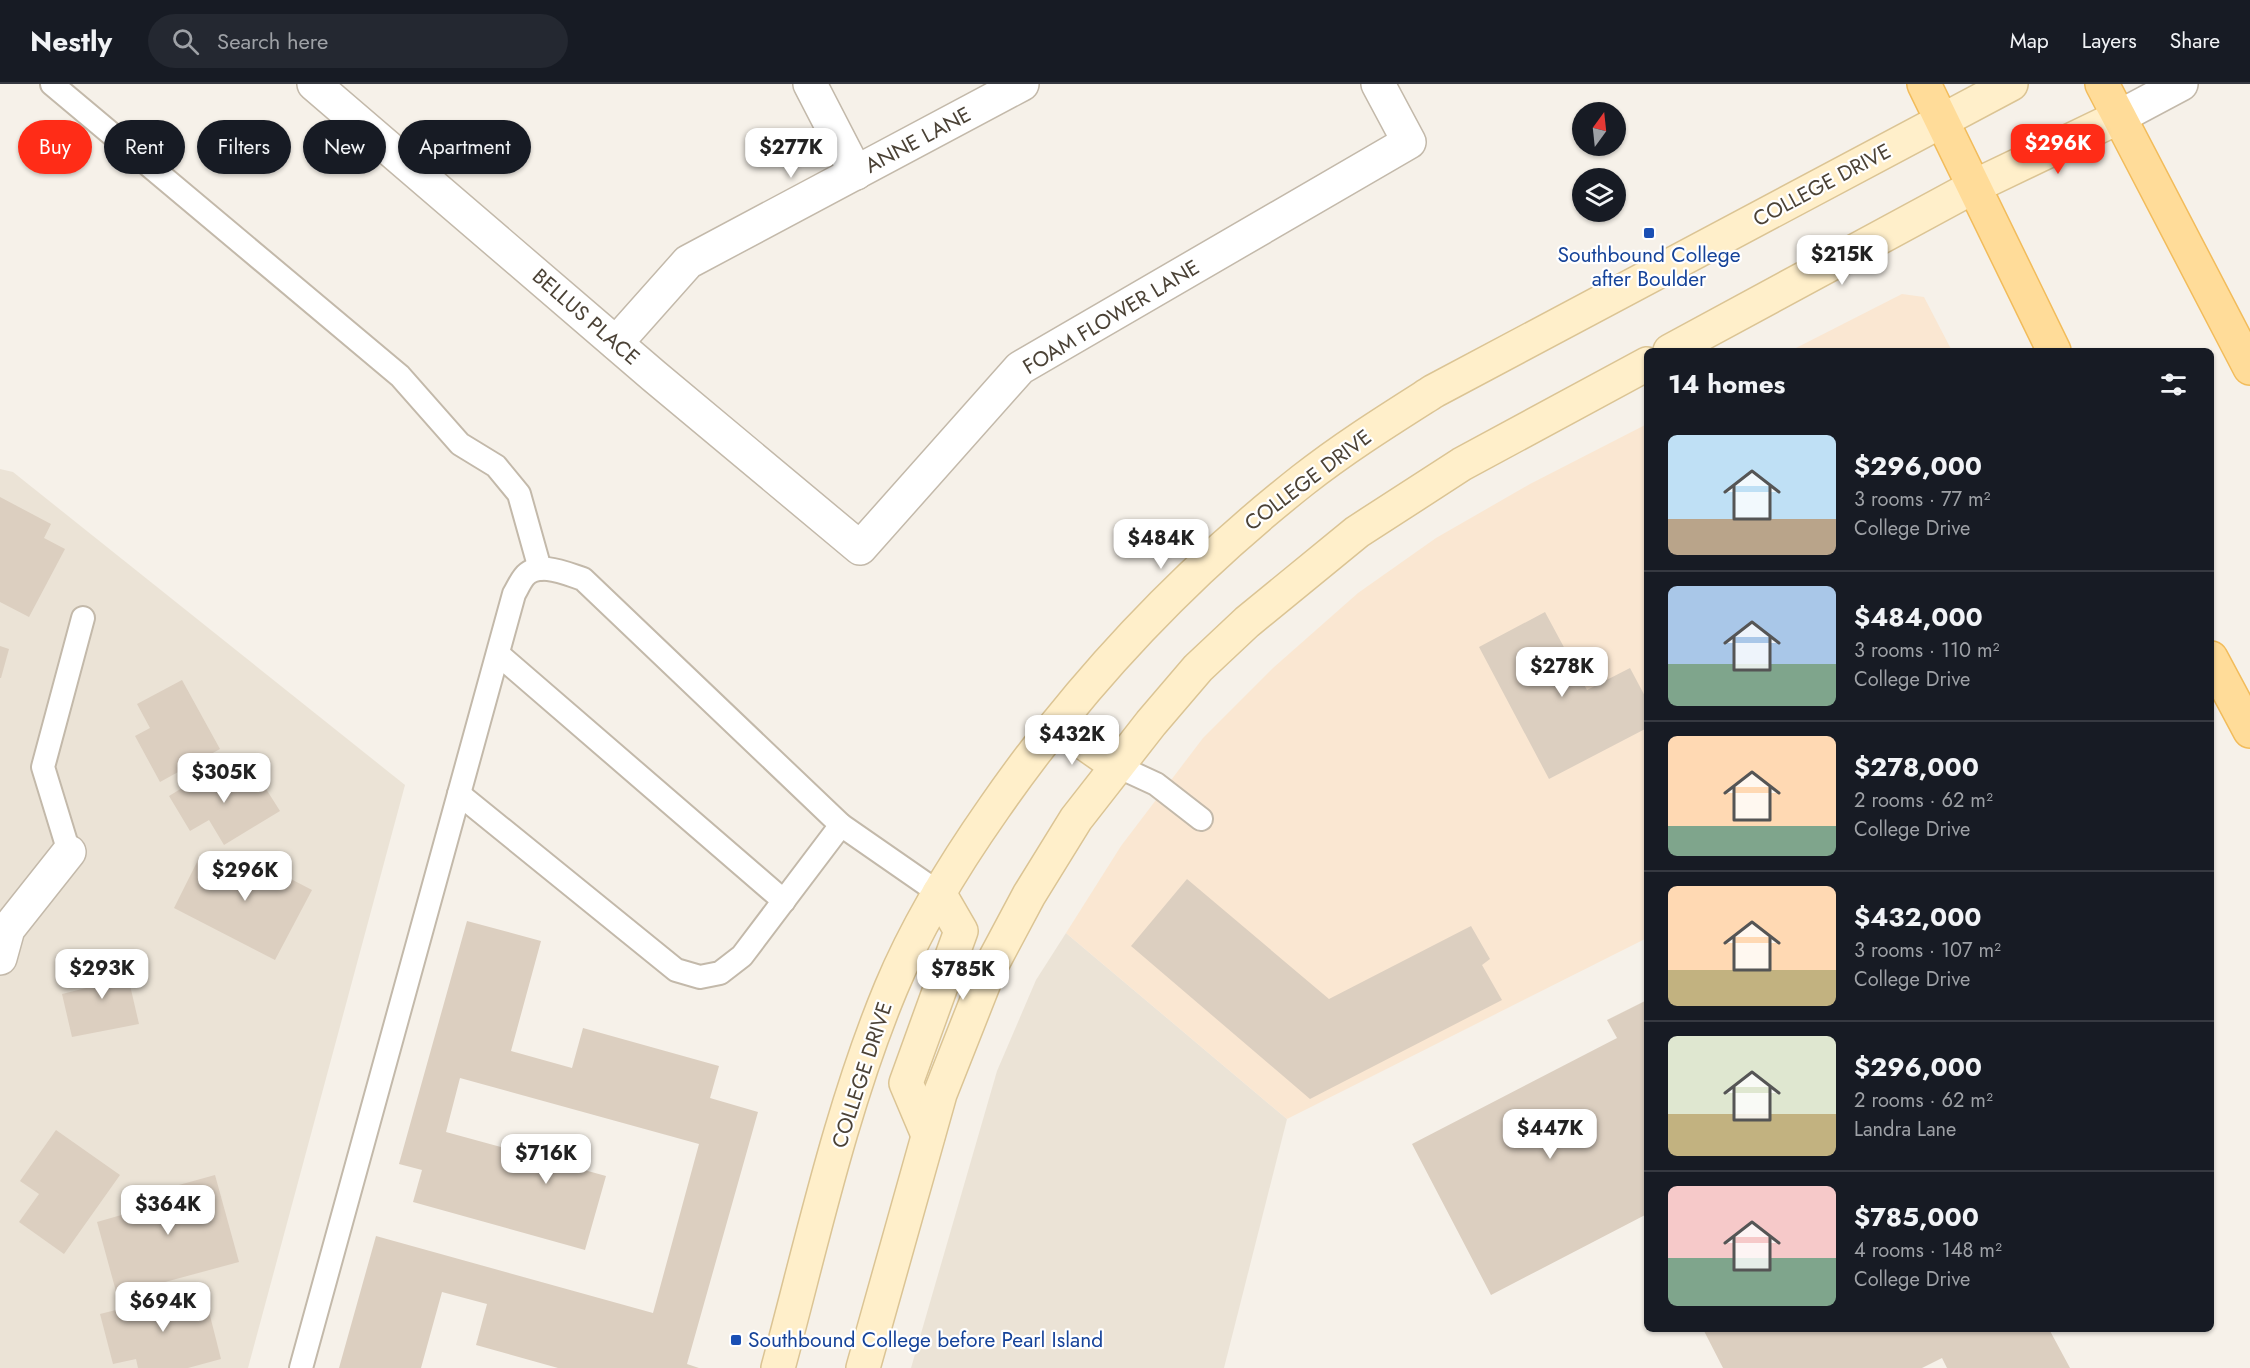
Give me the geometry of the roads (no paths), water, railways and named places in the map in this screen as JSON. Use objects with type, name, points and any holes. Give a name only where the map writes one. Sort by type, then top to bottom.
[{"type":"main road","points":[[1924,84],[2053,348]]},
{"type":"main road","name":"COLLEGE DRIVE","points":[[778,1368],[861,1065],[892,986],[922,921],[961,855],[1016,777],[1057,724],[1142,625],[1187,580],[1304,479],[1356,441],[1434,391],[2011,84]]},
{"type":"main road","points":[[2102,84],[2250,368]]},
{"type":"main road","points":[[1676,348],[1975,186],[2119,117]]},
{"type":"main road","points":[[863,1368],[940,1094],[989,970],[1029,895],[1076,819],[1117,766],[1198,668],[1247,622],[1357,532],[1462,464],[1644,366]]},
{"type":"main road","points":[[2214,664],[2250,731]]},
{"type":"main road","points":[[1057,724],[1117,766]]},
{"type":"main road","points":[[928,1135],[906,1083],[961,931],[939,893]]},
{"type":"street","name":"BELLUS PLACE","points":[[314,84],[860,548]]},
{"type":"street","points":[[810,84],[856,173]]},
{"type":"street","name":"ANNE LANE","points":[[616,343],[688,262],[1022,84]]},
{"type":"street","name":"FOAM FLOWER LANE","points":[[860,548],[1020,368],[1409,142],[1378,84]]},
{"type":"street","points":[[2119,117],[2181,84]]},
{"type":"street","points":[[0,958],[8,929],[69,852]]},
{"type":"lane","points":[[52,84],[400,376],[460,444],[496,466],[519,494],[540,568]]},
{"type":"lane","points":[[301,1368],[514,594],[526,575],[540,568],[583,579],[841,825],[939,893]]},
{"type":"lane","points":[[69,852],[43,767],[83,618]]},
{"type":"lane","points":[[498,654],[784,901]]},
{"type":"lane","points":[[1117,766],[1156,784],[1202,819]]},
{"type":"lane","points":[[459,794],[676,970],[700,977],[720,973],[742,956],[841,825]]},
{"type":"place","name":"Southbound College after Boulder","points":[[1649,233]]},
{"type":"place","name":"Southbound College before Pearl Island","points":[[736,1340]]}]
